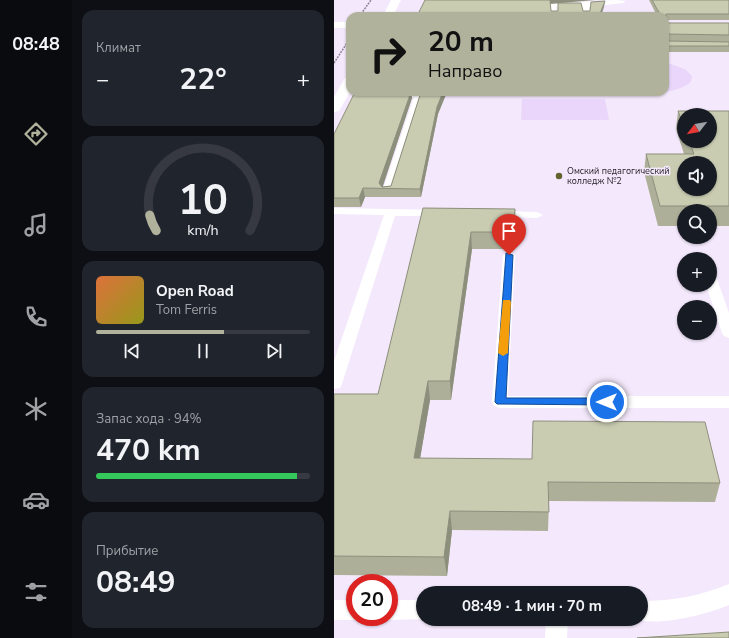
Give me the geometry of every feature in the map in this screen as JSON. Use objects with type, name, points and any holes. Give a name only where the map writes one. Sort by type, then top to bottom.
[{"type":"street","points":[[390,12],[396,0]]},
{"type":"street","points":[[334,25],[346,25]]},
{"type":"street","points":[[334,108],[346,88]]},
{"type":"lane","points":[[553,3],[585,5],[622,0]]},
{"type":"lane","points":[[585,5],[586,12]]},
{"type":"lane","points":[[387,192],[418,96]]},
{"type":"lane","points":[[334,211],[453,213]]},
{"type":"lane","points":[[334,384],[391,211]]},
{"type":"lane","points":[[483,214],[537,215]]},
{"type":"lane","points":[[509,255],[500,402],[729,402]]},
{"type":"lane","points":[[715,292],[729,333]]},
{"type":"lane","points":[[648,611],[665,612],[720,600],[729,594]]},
{"type":"lane","points":[[334,610],[346,610]]},
{"type":"lane","points":[[398,610],[416,610]]},
{"type":"lane","points":[[556,638],[557,626]]},
{"type":"path","points":[[363,12],[371,0]]},
{"type":"path","points":[[334,63],[346,44]]},
{"type":"shaded area","points":[[669,63],[685,69],[692,76],[691,82],[669,91]]},
{"type":"shaded area","points":[[522,99],[605,99],[609,120],[521,120]]},
{"type":"building","points":[[425,0],[550,0],[551,11],[558,11],[558,3],[581,3],[583,11],[590,11],[591,2],[605,1],[601,12],[419,12]]},
{"type":"building","points":[[652,0],[729,0],[729,14],[669,14],[669,12],[659,12]]},
{"type":"building","points":[[669,23],[729,23],[729,35],[669,34]]},
{"type":"building","points":[[669,41],[729,42],[729,46],[669,46]]},
{"type":"building","points":[[353,96],[410,96],[379,183],[382,187],[391,186],[420,96],[441,96],[437,107],[420,189],[363,188],[359,198],[334,198],[334,134]]},
{"type":"building","points":[[717,111],[729,111],[729,206],[717,206],[717,204],[677,204],[677,206],[660,206],[646,154],[694,154],[692,148],[717,148]]},
{"type":"building","points":[[423,208],[515,209],[514,232],[471,232],[450,381],[428,381],[414,458],[532,459],[533,421],[705,422],[720,483],[548,482],[549,512],[450,511],[444,557],[334,556],[334,394],[378,394]]},
{"type":"building","points":[[729,632],[729,638],[637,638]]},
{"type":"slow traffic","points":[[503,353],[506,302]]},
{"type":"place","name":"Омский педагогический колледж №2","points":[[559,176]]},
{"type":"route","points":[[509,255],[500,402],[607,402]]}]
